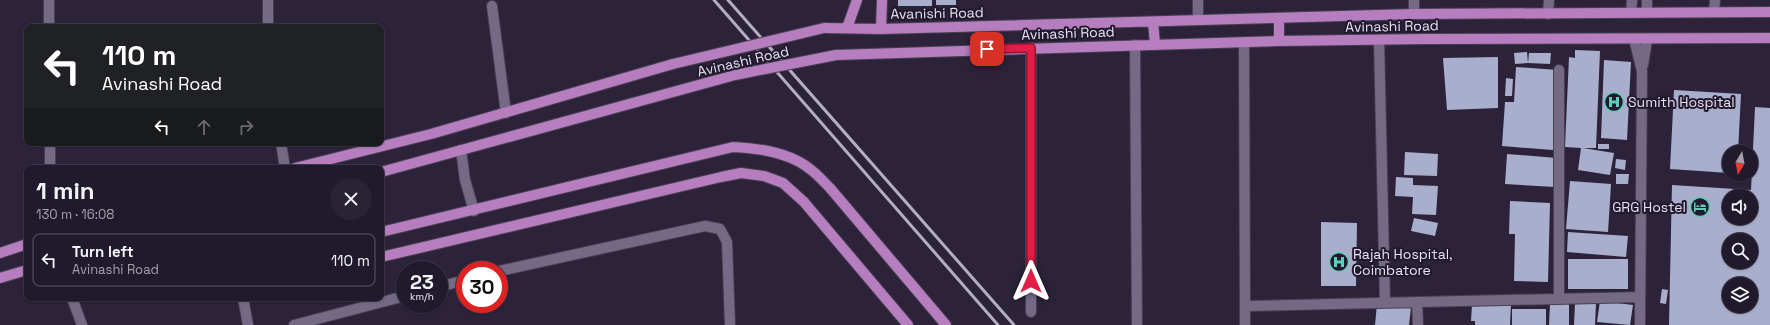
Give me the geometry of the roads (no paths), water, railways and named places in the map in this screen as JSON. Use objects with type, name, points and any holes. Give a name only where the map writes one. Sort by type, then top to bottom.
[{"type":"main road","points":[[847,28],[857,0]]},
{"type":"main road","points":[[881,29],[882,0]]},
{"type":"main road","name":"Avanishi Road","points":[[824,28],[881,29],[1414,14],[1548,14],[1714,11],[1770,12]]},
{"type":"main road","points":[[1279,18],[1279,41]]},
{"type":"main road","points":[[1153,22],[1155,44]]},
{"type":"main road","name":"Avinashi Road","points":[[307,165],[394,144],[673,64],[824,28]]},
{"type":"main road","name":"Avinashi Road","points":[[384,171],[735,75],[836,55],[1279,41],[1647,40],[1770,38]]},
{"type":"main road","points":[[384,231],[474,211],[733,147],[760,148],[785,156],[809,168],[830,188],[946,325]]},
{"type":"main road","points":[[384,256],[721,177],[741,174],[764,176],[783,183],[804,202],[908,325]]},
{"type":"main road","points":[[0,253],[24,245]]},
{"type":"main road","points":[[0,278],[24,271]]},
{"type":"street","points":[[49,0],[49,24]]},
{"type":"street","points":[[268,0],[268,24]]},
{"type":"street","points":[[1198,0],[1198,20]]},
{"type":"street","points":[[1414,0],[1414,14]]},
{"type":"street","points":[[1548,14],[1549,0]]},
{"type":"street","points":[[1631,13],[1632,0]]},
{"type":"street","points":[[1647,0],[1647,12]]},
{"type":"street","points":[[1714,11],[1715,0]]},
{"type":"street","points":[[492,6],[506,113]]},
{"type":"street","points":[[1379,40],[1385,303]]},
{"type":"street","points":[[1634,40],[1642,71]]},
{"type":"street","points":[[1640,325],[1642,71],[1647,40]]},
{"type":"street","points":[[1244,42],[1245,325]]},
{"type":"street","points":[[1135,45],[1137,325]]},
{"type":"street","points":[[1030,312],[1031,48]]},
{"type":"street","points":[[1559,70],[1559,299]]},
{"type":"street","points":[[50,146],[50,165]]},
{"type":"street","points":[[281,146],[285,165]]},
{"type":"street","points":[[461,150],[465,180],[474,211]]},
{"type":"street","points":[[508,269],[705,226],[720,229],[727,242],[730,325]]},
{"type":"street","points":[[1245,306],[1640,297]]},
{"type":"street","points":[[294,325],[396,298]]},
{"type":"street","points":[[73,301],[82,325]]},
{"type":"street","points":[[244,301],[248,325]]},
{"type":"street","points":[[1417,302],[1418,325]]},
{"type":"railway","points":[[714,0],[998,325]]},
{"type":"railway","points":[[728,0],[1014,325]]},
{"type":"place","name":"Sumith Hospital","points":[[1614,102]]},
{"type":"place","name":"GRG Hostel","points":[[1700,207]]},
{"type":"place","name":"Rajah Hospital, Coimbatore","points":[[1339,262]]}]
